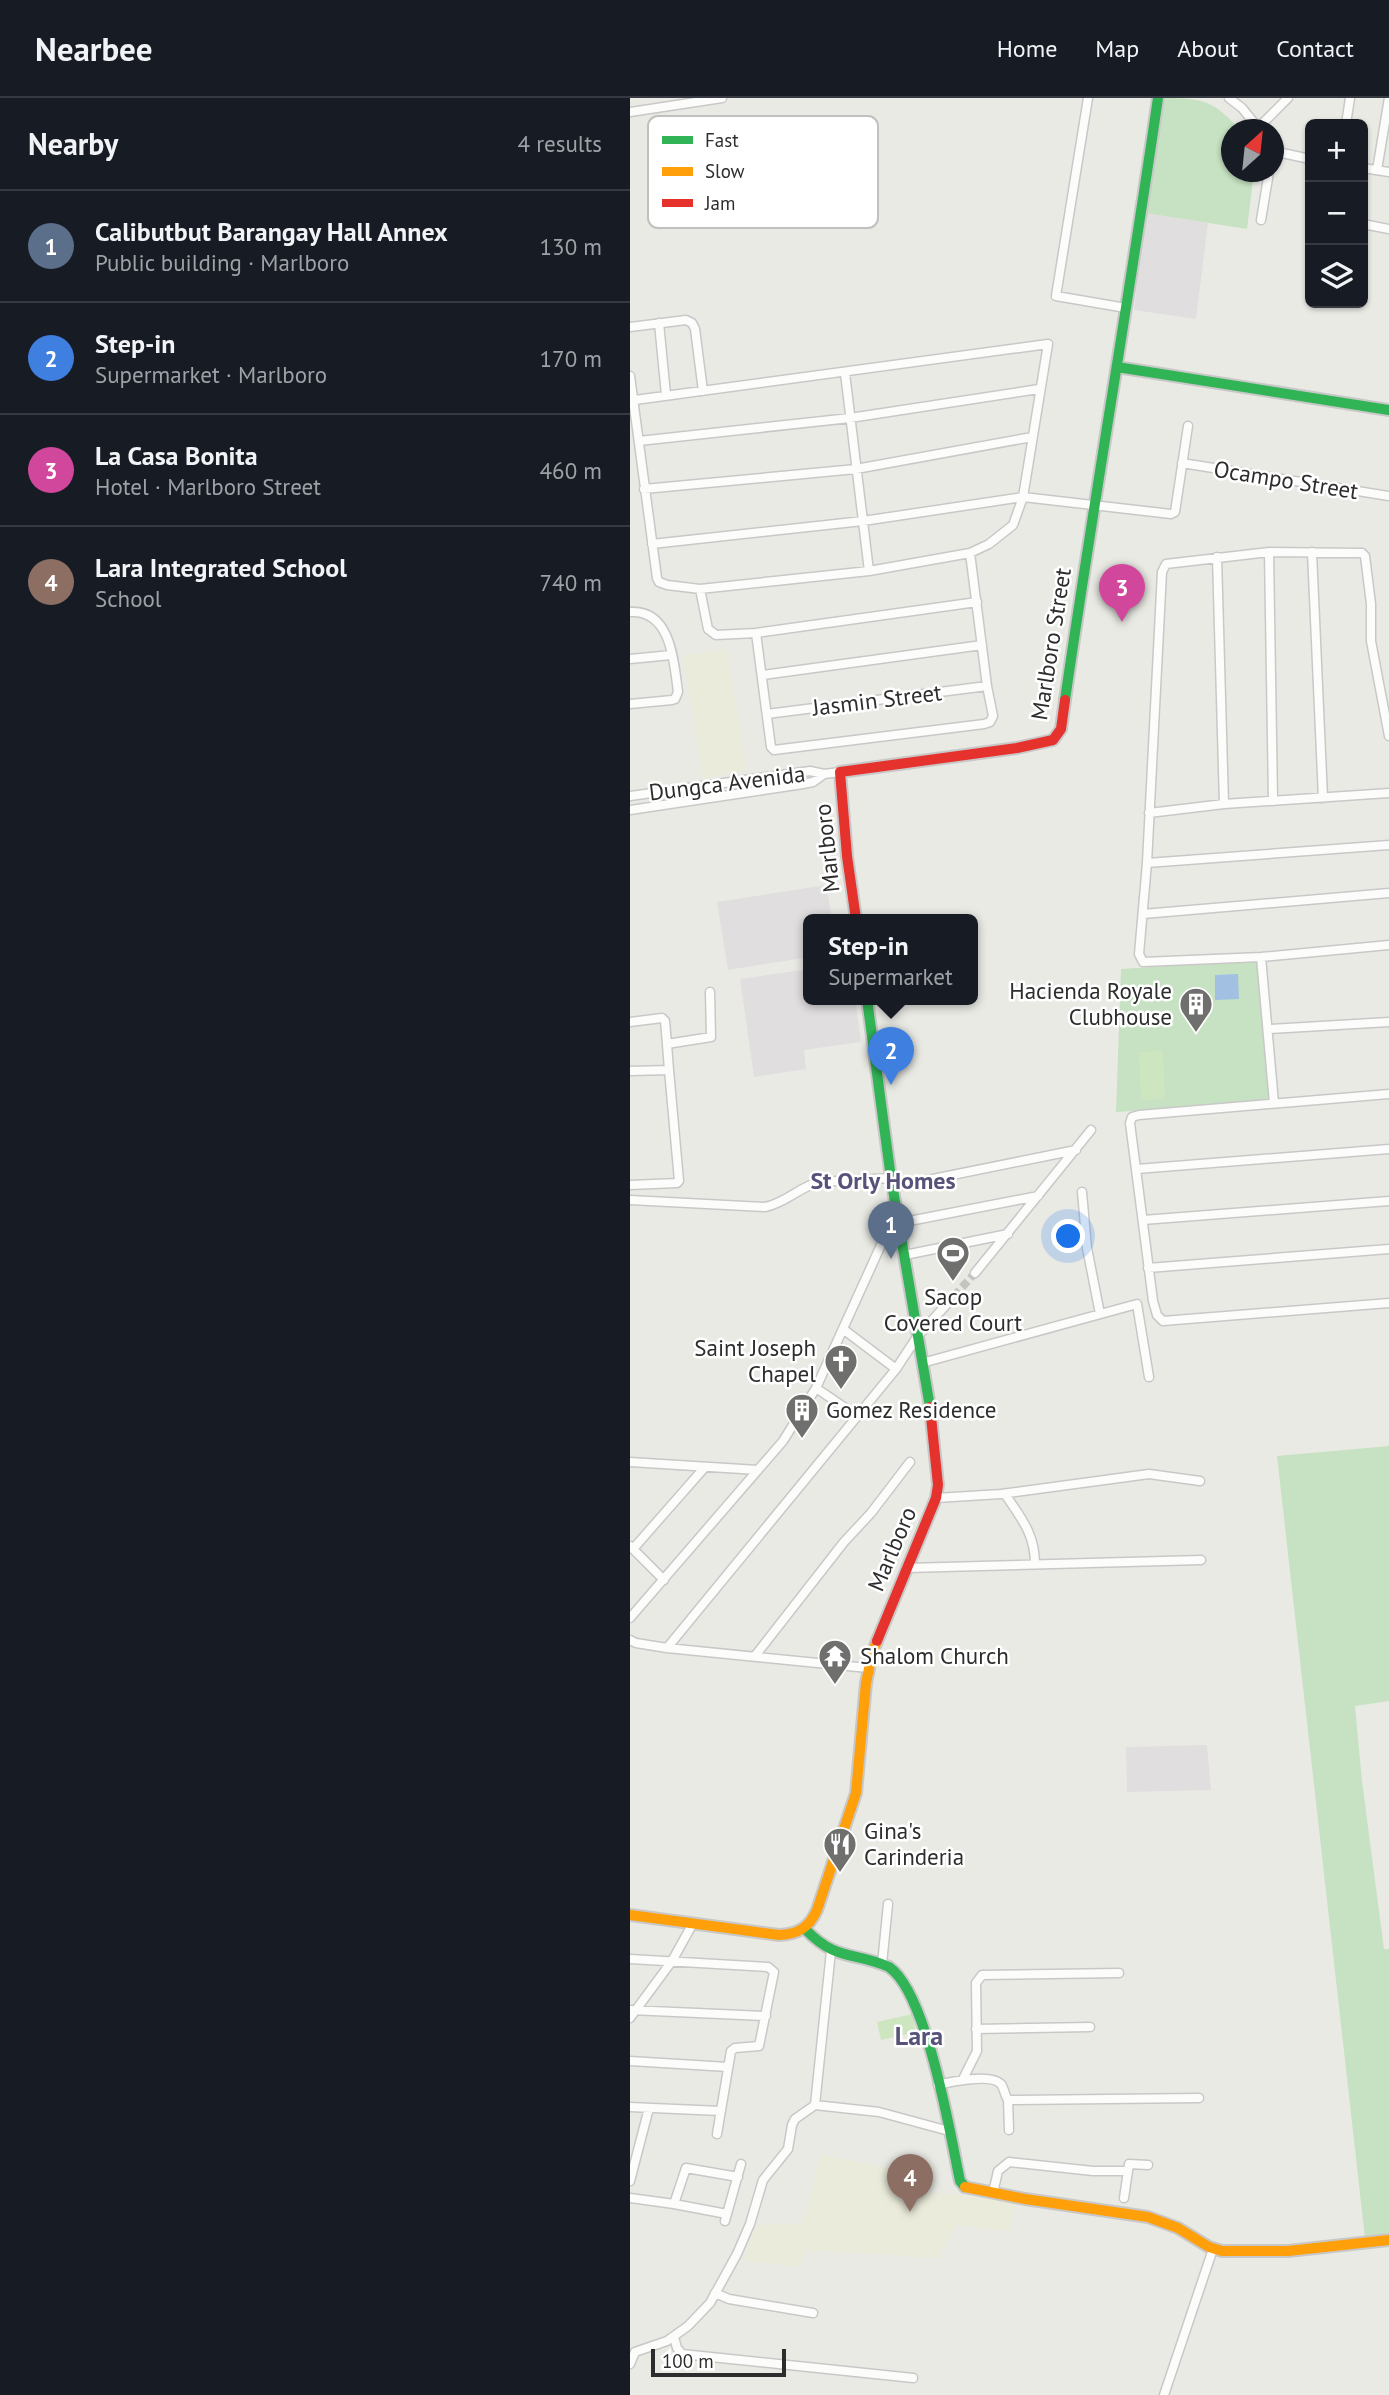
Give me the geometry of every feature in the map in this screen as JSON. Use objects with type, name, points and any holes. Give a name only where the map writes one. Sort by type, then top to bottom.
[{"type":"street","points":[[630,112],[722,98]]},
{"type":"street","points":[[1088,98],[1056,296],[1126,308]]},
{"type":"street","points":[[1093,506],[1158,98]]},
{"type":"street","points":[[1229,98],[1252,119]]},
{"type":"street","points":[[1268,119],[1288,98]]},
{"type":"street","points":[[1347,119],[1350,98]]},
{"type":"street","points":[[1377,170],[1389,98]]},
{"type":"street","points":[[1284,153],[1305,158]]},
{"type":"street","points":[[1368,169],[1389,172]]},
{"type":"street","points":[[1262,220],[1268,182]]},
{"type":"street","points":[[1368,225],[1389,229]]},
{"type":"street","points":[[630,327],[686,320],[693,325],[702,391]]},
{"type":"street","points":[[659,323],[666,395]]},
{"type":"street","points":[[630,376],[657,578],[659,582],[667,585],[700,589],[869,571],[970,553],[989,544],[1013,526],[1023,497],[1048,344],[635,400]]},
{"type":"street","points":[[1117,367],[1389,410]]},
{"type":"street","points":[[845,373],[869,571]]},
{"type":"street","points":[[639,441],[850,418],[1039,389]]},
{"type":"street","points":[[652,544],[863,521],[1023,497],[1173,514],[1188,426]]},
{"type":"street","points":[[645,489],[856,469],[1032,437]]},
{"type":"street","name":"Ocampo Street","points":[[1182,463],[1389,496]]},
{"type":"street","name":"Marlboro Street","points":[[840,772],[1017,748],[1053,740],[1059,735],[1093,506]]},
{"type":"street","points":[[1269,552],[1273,801]]},
{"type":"street","points":[[1389,736],[1371,641],[1371,604],[1365,556],[1362,552],[1269,552],[1170,562],[1163,567],[1147,863],[1139,954],[1143,962],[1261,957],[1389,945]]},
{"type":"street","points":[[1312,552],[1323,798]]},
{"type":"street","points":[[756,633],[771,747],[774,750],[990,722],[993,716],[970,553]]},
{"type":"street","points":[[1217,557],[1224,804]]},
{"type":"street","points":[[700,589],[711,633],[716,635],[756,633],[977,602]]},
{"type":"street","points":[[630,612],[645,612],[654,618],[665,632],[678,692],[672,701],[630,704]]},
{"type":"street","points":[[762,675],[982,645]]},
{"type":"street","points":[[630,659],[671,655]]},
{"type":"street","name":"Jasmin Street","points":[[767,714],[987,686]]},
{"type":"street","name":"Dungca Avenida","points":[[630,796],[810,771],[824,774],[840,772]]},
{"type":"street","name":"Marlboro","points":[[840,772],[855,914]]},
{"type":"street","name":"Dungca Avenida","points":[[630,810],[803,784],[813,782],[824,774]]},
{"type":"street","points":[[1149,813],[1224,804],[1389,793]]},
{"type":"street","points":[[1147,863],[1389,845]]},
{"type":"street","points":[[1143,914],[1389,893]]},
{"type":"street","points":[[1261,957],[1274,1103]]},
{"type":"street","points":[[667,1044],[711,1037],[710,992]]},
{"type":"street","name":"Marlboro","points":[[805,1930],[817,1910],[856,1793],[868,1668],[875,1644],[936,1498],[938,1485],[931,1412],[892,1183],[868,1005]]},
{"type":"street","points":[[630,1022],[663,1018],[665,1021],[679,1181],[630,1185]]},
{"type":"street","points":[[1269,1028],[1389,1021]]},
{"type":"street","points":[[630,1071],[669,1070]]},
{"type":"street","points":[[1389,1094],[1132,1117],[1130,1123],[1148,1268],[1157,1315],[1163,1321],[1389,1303]]},
{"type":"street","points":[[975,1273],[1091,1130]]},
{"type":"street","points":[[1137,1169],[1389,1149]]},
{"type":"street","points":[[630,1200],[765,1207],[778,1204],[808,1185],[819,1182],[892,1183],[1076,1150]]},
{"type":"street","points":[[1082,1192],[1087,1248],[1100,1314]]},
{"type":"street","points":[[899,1223],[1038,1196]]},
{"type":"street","points":[[1143,1220],[1389,1201]]},
{"type":"street","points":[[630,1618],[783,1441],[816,1388],[897,1210]]},
{"type":"street","points":[[905,1255],[1008,1234]]},
{"type":"street","points":[[1148,1268],[1389,1249]]},
{"type":"street","points":[[922,1363],[1138,1304],[1149,1377]]},
{"type":"street","points":[[667,1648],[946,1305]]},
{"type":"street","points":[[843,1329],[896,1369]]},
{"type":"street","points":[[816,1388],[857,1416]]},
{"type":"street","points":[[630,1462],[758,1470]]},
{"type":"street","points":[[755,1656],[911,1462]]},
{"type":"street","points":[[664,1580],[631,1547],[705,1467]]},
{"type":"street","points":[[936,1498],[1005,1494],[1149,1474],[1200,1481]]},
{"type":"street","points":[[1005,1494],[1031,1533],[1035,1564]]},
{"type":"street","points":[[908,1568],[1201,1560]]},
{"type":"street","points":[[630,1640],[667,1648],[868,1668]]},
{"type":"street","points":[[882,1964],[888,1904]]},
{"type":"street","points":[[630,1915],[779,1935],[805,1930],[831,1951],[882,1964],[902,1978],[910,1993],[938,2085],[962,2185],[967,2189],[1148,2217],[1178,2228],[1213,2249],[1281,2251],[1389,2240]]},
{"type":"street","points":[[632,2013],[672,1961],[692,1925]]},
{"type":"street","points":[[815,2105],[831,1951]]},
{"type":"street","points":[[630,1959],[771,1968],[774,1972],[759,2046],[731,2051],[717,2134]]},
{"type":"street","points":[[963,2079],[977,2051],[976,1983],[982,1975],[1119,1973]]},
{"type":"street","points":[[632,2013],[766,2016]]},
{"type":"street","points":[[976,2029],[1090,2026]]},
{"type":"street","points":[[630,2061],[728,2067]]},
{"type":"street","points":[[938,2085],[963,2079],[995,2081],[1001,2085],[1008,2100],[1009,2130]]},
{"type":"street","points":[[1008,2100],[1199,2098]]},
{"type":"street","points":[[630,2364],[638,2350],[660,2345],[674,2337],[700,2315],[715,2293],[750,2224],[763,2180],[788,2149],[795,2119],[815,2105],[879,2112],[949,2131]]},
{"type":"street","points":[[630,2108],[721,2111]]},
{"type":"street","points":[[630,2181],[633,2159],[649,2108]]},
{"type":"street","points":[[993,2193],[998,2171],[1009,2162],[1093,2171],[1127,2171]]},
{"type":"street","points":[[630,2197],[674,2204],[726,2217],[741,2164]]},
{"type":"street","points":[[1124,2198],[1129,2164],[1148,2165]]},
{"type":"street","points":[[674,2204],[686,2168],[738,2177]]},
{"type":"street","points":[[1164,2395],[1213,2249]]},
{"type":"street","points":[[715,2293],[729,2300],[813,2313]]},
{"type":"street","points":[[674,2337],[682,2354],[913,2378]]},
{"type":"shaded area","points":[[1145,213],[1208,223],[1196,319],[1134,310]]},
{"type":"shaded area","points":[[727,649],[747,771],[703,778],[683,656]]},
{"type":"shaded area","points":[[826,885],[831,914],[803,914],[803,958],[728,970],[717,902]]},
{"type":"shaded area","points":[[803,970],[803,1005],[856,1005],[861,1042],[804,1050],[806,1069],[754,1077],[740,979]]},
{"type":"shaded area","points":[[1207,1745],[1211,1790],[1127,1792],[1126,1747]]},
{"type":"shaded area","points":[[821,2154],[900,2171],[910,2190],[1016,2201],[1009,2231],[956,2225],[938,2258],[806,2250],[801,2267],[744,2261],[755,2225],[803,2223]]},
{"type":"green space","points":[[1159,98],[1195,100],[1221,111],[1229,119],[1221,119],[1221,182],[1253,182],[1247,229],[1145,213]]},
{"type":"green space","points":[[1264,960],[1275,1102],[1116,1112],[1121,969]]},
{"type":"green space","points":[[1163,1051],[1165,1099],[1141,1100],[1139,1052]]},
{"type":"green space","points":[[1389,1446],[1389,1701],[1355,1706],[1384,1949],[1389,1949],[1389,2236],[1365,2238],[1277,1456]]},
{"type":"green space","points":[[912,2014],[916,2032],[881,2040],[877,2022]]},
{"type":"water","points":[[1238,974],[1239,999],[1215,1000],[1215,975]]},
{"type":"tunnel","points":[[946,1305],[975,1273]]},
{"type":"traffic: fast","points":[[1065,700],[1158,98]]},
{"type":"traffic: fast","points":[[1117,367],[1389,410]]},
{"type":"traffic: fast","points":[[868,1005],[891,1178],[930,1407]]},
{"type":"traffic: fast","points":[[805,1929],[826,1947],[889,1967],[903,1982],[926,2033],[960,2181],[965,2187]]},
{"type":"traffic: slow","points":[[630,1915],[779,1935],[792,1933],[806,1926],[817,1910],[856,1793],[866,1683],[877,1641]]},
{"type":"traffic: slow","points":[[965,2187],[1025,2199],[1148,2217],[1178,2228],[1209,2247],[1222,2251],[1288,2251],[1389,2240]]},
{"type":"traffic: jam","points":[[855,914],[840,772],[1017,748],[1053,740],[1061,729],[1065,700]]},
{"type":"traffic: jam","points":[[877,1641],[936,1498],[938,1485],[930,1407]]},
{"type":"place","name":"La Casa Bonita","points":[[1122,622]]},
{"type":"place","name":"Hacienda Royale Clubhouse","points":[[1196,1034]]},
{"type":"place","name":"Step-in","points":[[891,1085]]},
{"type":"place","name":"Calibutbut Barangay Hall Annex","points":[[891,1259]]},
{"type":"place","name":"Sacop Covered Court","points":[[953,1283]]},
{"type":"place","name":"Saint Joseph Chapel","points":[[841,1391]]},
{"type":"place","name":"Gomez Residence","points":[[802,1440]]},
{"type":"place","name":"Shalom Church","points":[[835,1686]]},
{"type":"place","name":"Gina's Carinderia","points":[[840,1874]]},
{"type":"place","name":"Lara Integrated School","points":[[910,2212]]},
{"type":"district","name":"St Orly Homes","points":[[883,1181]]},
{"type":"district","name":"Lara","points":[[919,2036]]}]
